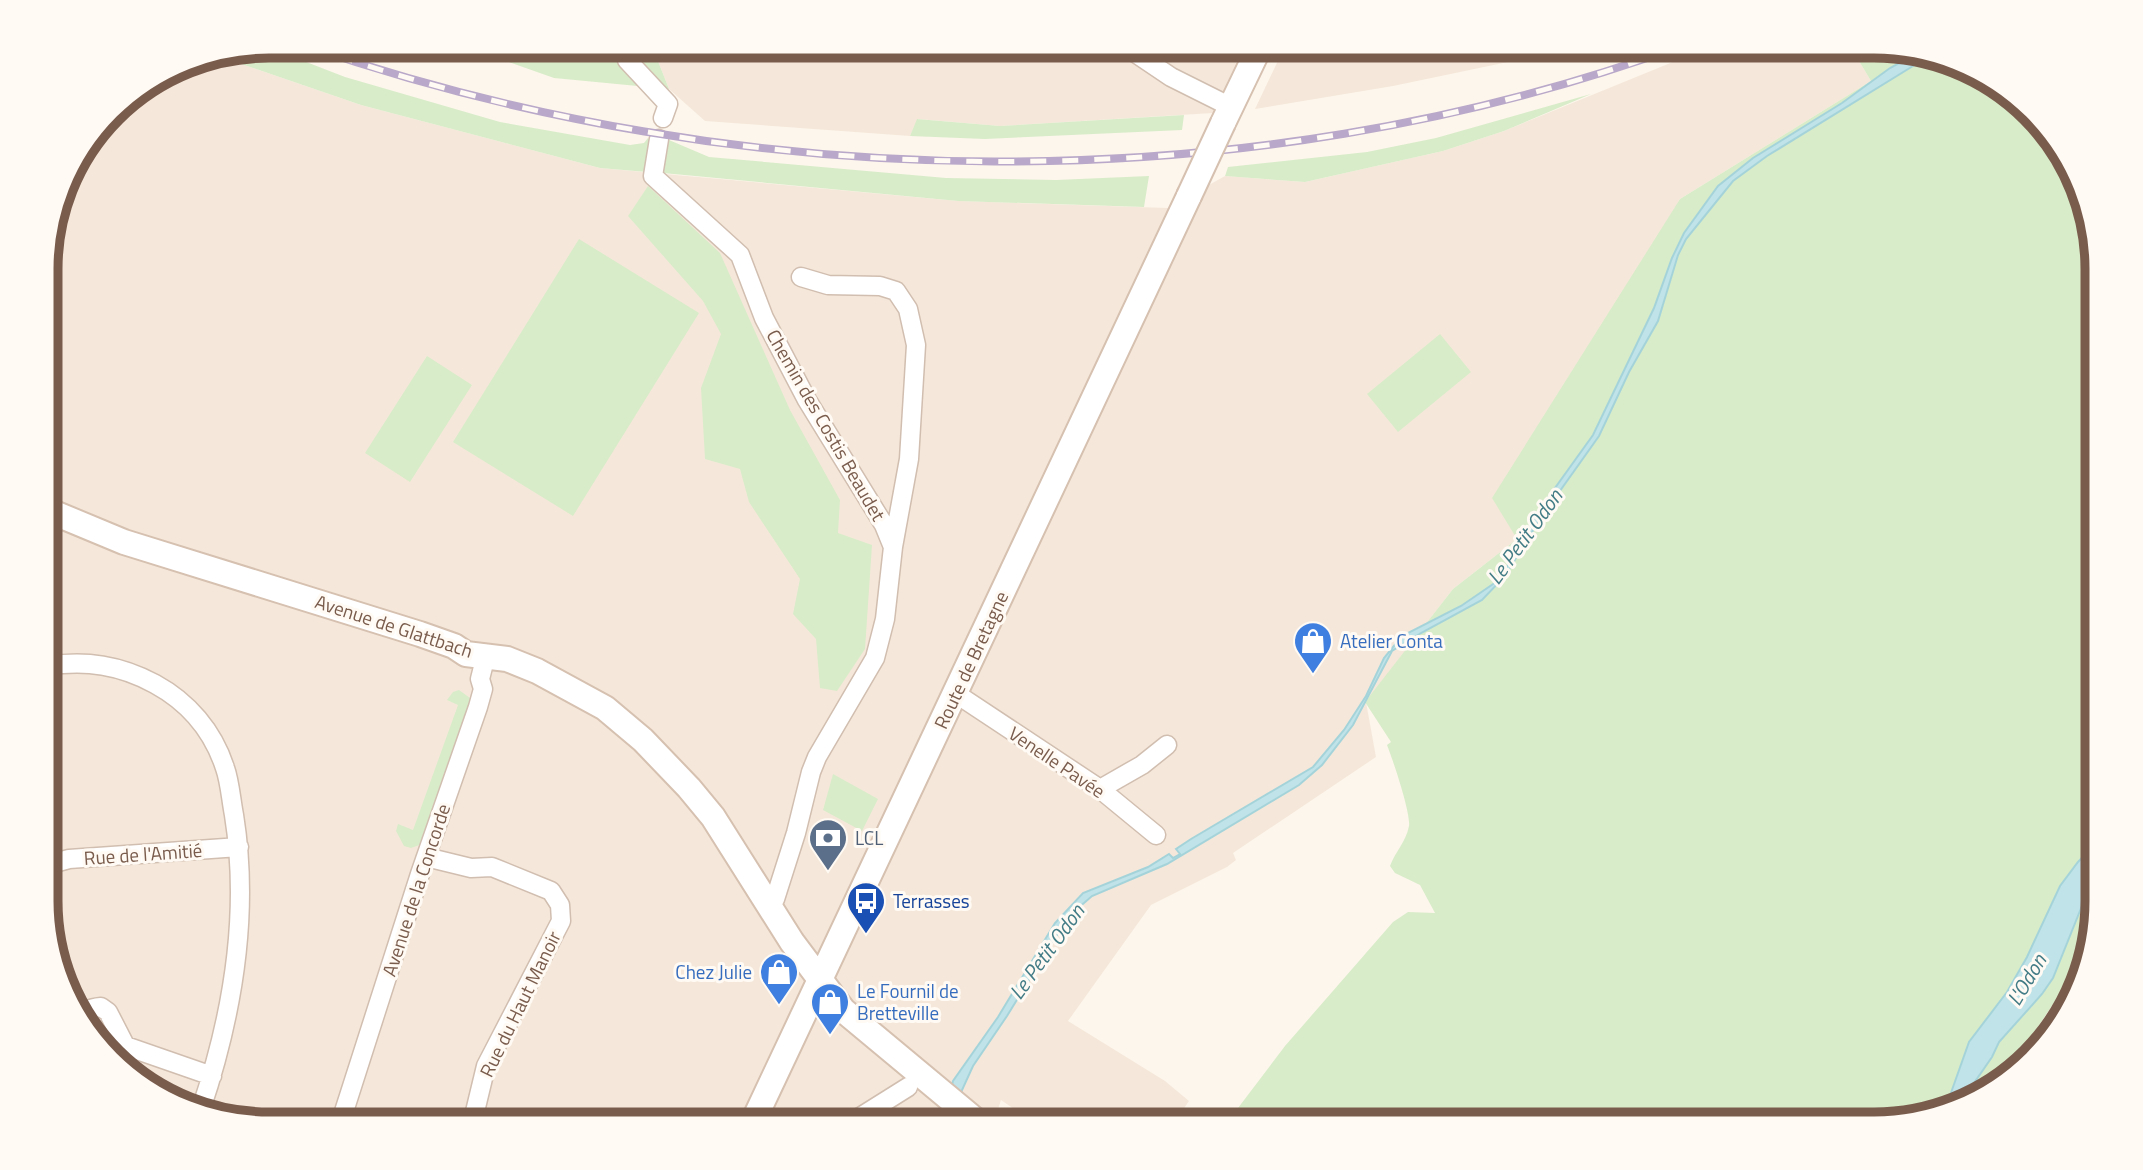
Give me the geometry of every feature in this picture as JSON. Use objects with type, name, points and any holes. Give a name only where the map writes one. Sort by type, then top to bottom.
[{"type":"main road","name":"Route de Bretagne","points":[[758,1112],[1254,58]]},
{"type":"main road","name":"Avenue de Glattbach","points":[[58,515],[124,542],[408,630],[454,646],[466,654],[512,660],[605,708],[643,740],[713,817],[792,942],[850,1017],[965,1112]]},
{"type":"street","points":[[627,58],[668,104],[663,118]]},
{"type":"street","points":[[1143,58],[1227,115]]},
{"type":"street","name":"Chemin des Costis Beaudet","points":[[659,139],[653,176],[740,255],[764,318],[807,400],[884,525],[893,547]]},
{"type":"street","points":[[768,905],[775,899],[819,752],[875,658],[885,619],[893,547],[909,459],[916,345],[908,309],[896,290],[880,286],[828,285],[801,277]]},
{"type":"street","name":"Avenue de la Concorde","points":[[344,1112],[478,707],[483,690],[480,679],[486,655]]},
{"type":"street","points":[[58,665],[89,663],[116,667],[170,692],[195,713],[212,739],[226,769],[239,847],[241,906],[235,981],[203,1102]]},
{"type":"street","name":"Venelle Pavée","points":[[955,693],[1100,789],[1156,835]]},
{"type":"street","points":[[1100,789],[1142,765],[1167,745]]},
{"type":"street","name":"Rue de l'Amitié","points":[[58,862],[239,847]]},
{"type":"street","name":"Rue du Haut Manoir","points":[[426,858],[471,868],[492,867],[551,891],[562,912],[561,921],[486,1066],[475,1112]]},
{"type":"street","points":[[88,1010],[101,1007],[108,1012],[125,1045]]},
{"type":"street","points":[[110,1040],[212,1076]]},
{"type":"street","points":[[868,1112],[908,1087]]},
{"type":"shaded area","points":[[657,58],[1238,58],[1213,113],[1000,126],[918,119],[910,136],[705,121],[669,89]]},
{"type":"shaded area","points":[[1279,58],[1527,58],[1393,86],[1255,109]]},
{"type":"shaded area","points":[[1683,58],[1857,58],[1871,81],[1680,199],[1517,539],[1453,589],[1366,702],[1376,757],[1233,853],[1236,860],[1227,867],[1151,905],[1068,1021],[1165,1081],[1189,1101],[1181,1112],[1018,1112],[1001,1100],[997,1112],[241,1110],[201,1101],[175,1091],[151,1077],[110,1040],[93,1019],[79,995],[69,969],[62,942],[58,901],[58,255],[65,214],[79,175],[101,140],[151,93],[175,79],[201,69],[234,61],[361,105],[600,168],[958,201],[1168,208],[1225,176],[1305,182],[1443,151],[1504,131]]},
{"type":"green space","points":[[296,58],[345,77],[500,122],[630,145],[644,143],[648,138],[654,146],[647,172],[600,168],[361,105],[234,61]]},
{"type":"green space","points":[[498,58],[657,58],[669,89],[554,78]]},
{"type":"green space","points":[[1857,58],[1902,60],[1929,65],[1980,86],[2003,101],[2042,140],[2057,163],[2078,214],[2085,269],[2085,901],[2078,956],[2071,977],[2022,1051],[2013,1060],[1968,1091],[1915,1108],[1888,1112],[1236,1112],[1285,1046],[1393,922],[1408,912],[1435,913],[1420,885],[1395,873],[1390,866],[1405,837],[1409,820],[1387,745],[1391,742],[1365,702],[1453,589],[1517,539],[1492,498],[1680,199],[1871,81]]},
{"type":"green space","points":[[1591,94],[1504,131],[1443,151],[1305,182],[1225,176],[1228,167],[1367,152],[1436,138]]},
{"type":"green space","points":[[1184,115],[1182,130],[985,139],[910,136],[917,119],[1000,126]]},
{"type":"green space","points":[[669,140],[709,157],[946,178],[1056,180],[1149,176],[1144,207],[958,201],[663,173]]},
{"type":"green space","points":[[648,186],[720,253],[790,410],[840,500],[838,533],[872,545],[865,649],[837,691],[820,688],[816,639],[793,614],[800,579],[749,502],[740,469],[705,459],[701,388],[721,334],[703,301],[628,216]]},
{"type":"green space","points":[[579,239],[699,313],[573,516],[453,442]]},
{"type":"green space","points":[[1440,334],[1471,372],[1398,432],[1367,394]]},
{"type":"green space","points":[[427,356],[472,385],[410,482],[365,453]]},
{"type":"green space","points":[[459,690],[470,698],[468,706],[472,708],[425,843],[411,848],[404,846],[396,831],[398,824],[413,830],[458,705],[447,700],[453,692]]},
{"type":"green space","points":[[833,774],[878,799],[862,831],[823,810]]},
{"type":"water","name":"Le Petit Odon","points":[[1904,60],[1918,63],[1767,156],[1733,181],[1686,239],[1678,255],[1658,321],[1629,372],[1599,436],[1540,519],[1505,576],[1482,600],[1392,651],[1353,725],[1322,765],[1299,785],[1167,864],[1092,896],[1068,917],[973,1066],[956,1112],[946,1112],[953,1081],[998,1017],[1055,923],[1083,893],[1148,867],[1169,854],[1173,858],[1180,854],[1176,849],[1191,839],[1313,767],[1344,730],[1366,696],[1384,658],[1402,636],[1461,606],[1496,582],[1537,513],[1593,435],[1654,308],[1684,233],[1718,186],[1753,158],[1842,103]]},
{"type":"water","name":"L'Odon","points":[[2085,855],[2085,898],[2053,978],[1999,1042],[1971,1089],[1949,1098],[1969,1042],[2007,992],[2027,957],[2060,886]]},
{"type":"railway","points":[[347,58],[473,96],[644,132],[819,154],[994,162],[1170,155],[1344,134],[1515,98],[1643,58]]},
{"type":"place","name":"Atelier Conta","points":[[1313,675]]},
{"type":"place","name":"LCL","points":[[828,872]]},
{"type":"place","name":"Terrasses","points":[[866,935]]},
{"type":"place","name":"Chez Julie","points":[[779,1006]]},
{"type":"place","name":"Le Fournil de Bretteville","points":[[830,1036]]}]
